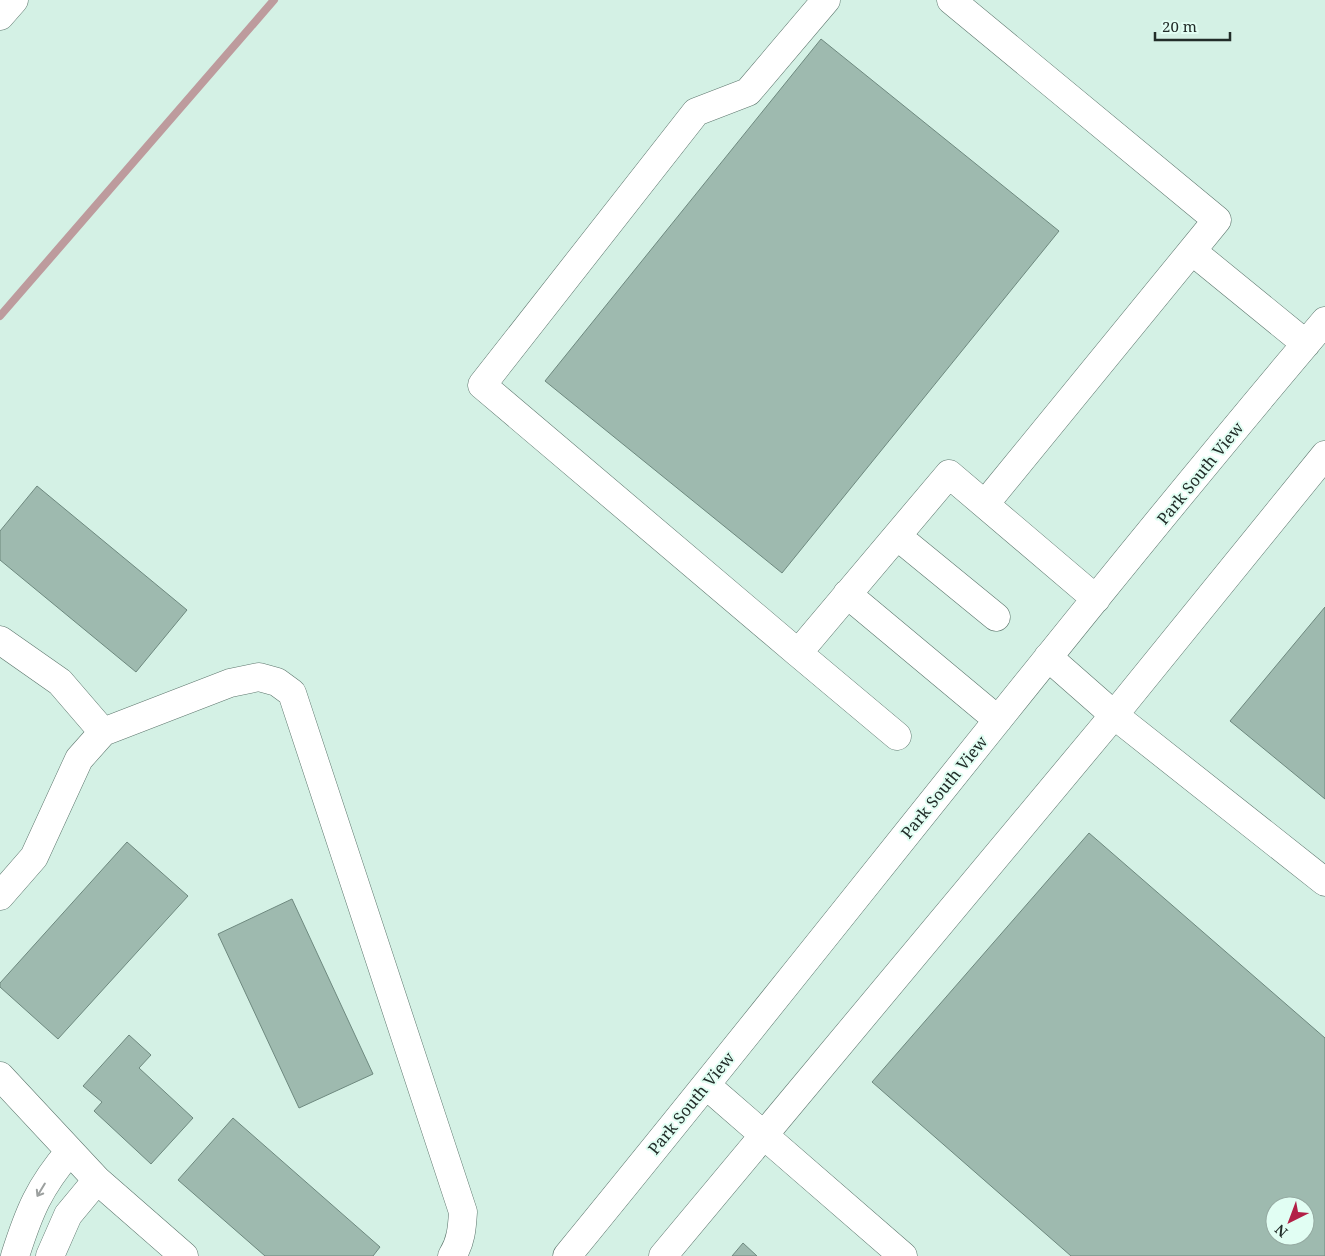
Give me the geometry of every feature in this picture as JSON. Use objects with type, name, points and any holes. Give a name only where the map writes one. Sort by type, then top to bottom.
[{"type":"street","points":[[0,16],[14,0]]},
{"type":"street","points":[[826,0],[748,92],[696,112],[482,385],[897,736]]},
{"type":"street","points":[[951,0],[1217,220],[985,504]]},
{"type":"street","points":[[1192,251],[1306,344]]},
{"type":"street","name":"Park South View","points":[[566,1256],[706,1085],[1048,657],[1325,321]]},
{"type":"street","points":[[663,1256],[1114,715],[1325,455]]},
{"type":"street","points":[[798,653],[949,474],[1096,599]]},
{"type":"street","points":[[897,536],[996,617]]},
{"type":"street","points":[[847,594],[998,720]]},
{"type":"street","points":[[0,640],[60,682],[103,732]]},
{"type":"street","points":[[1048,657],[1114,715],[1325,882]]},
{"type":"street","points":[[0,896],[34,858],[79,759],[103,732],[230,683],[259,677],[277,682],[292,693],[463,1212],[461,1251]]},
{"type":"street","points":[[0,1076],[97,1180],[184,1256]]},
{"type":"street","points":[[706,1085],[903,1256]]},
{"type":"street","points":[[15,1256],[34,1202],[51,1174],[70,1151]]},
{"type":"street","points":[[50,1256],[68,1215],[97,1180]]},
{"type":"building","points":[[821,39],[1059,231],[782,573],[545,381]]},
{"type":"building","points":[[37,486],[187,610],[136,672],[0,560],[0,531]]},
{"type":"building","points":[[1325,607],[1325,799],[1230,721]]},
{"type":"building","points":[[1089,833],[1325,1038],[1325,1256],[1071,1256],[872,1082]]},
{"type":"building","points":[[127,842],[188,896],[58,1039],[0,987],[0,983]]},
{"type":"building","points":[[292,899],[373,1074],[299,1108],[218,934]]},
{"type":"building","points":[[129,1035],[151,1055],[139,1068],[193,1118],[151,1164],[94,1111],[102,1102],[83,1086]]},
{"type":"building","points":[[233,1118],[380,1247],[373,1256],[265,1256],[178,1180]]},
{"type":"building","points":[[743,1243],[757,1256],[732,1256]]},
{"type":"waterway","points":[[0,316],[274,0]]}]
